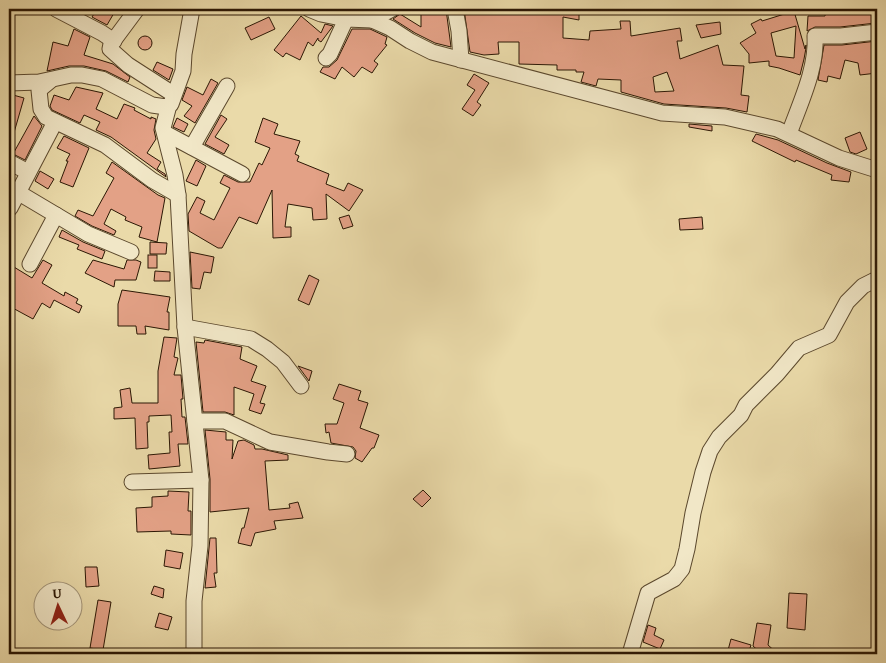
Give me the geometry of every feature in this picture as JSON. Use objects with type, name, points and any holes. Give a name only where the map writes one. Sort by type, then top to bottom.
[{"type":"street","points":[[56,9],[114,41]]},
{"type":"street","points":[[137,9],[110,49],[171,100]]},
{"type":"street","points":[[192,9],[184,54],[183,72],[171,100],[163,128],[178,195],[185,327],[201,480],[200,546],[194,601],[194,654]]},
{"type":"street","points":[[310,9],[321,14],[360,17],[390,28],[432,52],[662,113],[725,117],[777,129],[839,158],[877,170]]},
{"type":"street","points":[[326,58],[360,17],[392,9]]},
{"type":"street","points":[[455,9],[461,60]]},
{"type":"street","points":[[789,134],[809,79],[816,43],[815,36],[841,36],[877,32]]},
{"type":"street","points":[[9,83],[50,81],[71,75],[90,76],[102,79],[152,105],[162,107],[171,100]]},
{"type":"street","points":[[50,81],[39,90],[39,100],[43,114],[55,122],[104,144],[152,180],[178,195]]},
{"type":"street","points":[[192,148],[227,86]]},
{"type":"street","points":[[10,208],[13,189],[28,172],[55,122]]},
{"type":"street","points":[[165,133],[242,174]]},
{"type":"street","points":[[9,162],[28,172]]},
{"type":"street","points":[[13,189],[88,234],[131,252]]},
{"type":"street","points":[[30,264],[56,215]]},
{"type":"street","points":[[630,654],[648,593],[674,579],[682,569],[697,494],[710,451],[719,437],[741,415],[746,405],[777,374],[799,348],[829,335],[852,296],[863,286],[877,279]]},
{"type":"street","points":[[185,327],[251,339],[283,362],[301,386]]},
{"type":"street","points":[[195,421],[224,421],[270,442],[348,454]]},
{"type":"street","points":[[132,482],[201,480]]},
{"type":"building","points":[[97,9],[107,9],[114,13],[107,25],[92,17]]},
{"type":"building","points":[[421,9],[446,9],[451,47],[435,43],[393,19],[400,14],[421,27]]},
{"type":"building","points":[[464,9],[579,9],[579,20],[563,17],[563,38],[589,40],[590,31],[621,29],[620,21],[630,21],[631,36],[680,28],[682,41],[677,41],[680,59],[718,45],[723,65],[744,66],[741,95],[749,96],[747,112],[726,108],[664,104],[621,92],[621,80],[598,79],[596,86],[581,82],[584,72],[557,70],[557,65],[519,64],[519,42],[498,42],[499,54],[484,55],[470,52]],"holes":[[[667,72],[674,91],[655,92],[653,77]]]},
{"type":"building","points":[[826,9],[876,9],[876,23],[840,27],[815,27],[807,31],[808,16],[825,16]]},
{"type":"building","points":[[794,11],[805,49],[806,45],[800,75],[769,66],[769,61],[749,63],[749,54],[740,43],[756,33],[751,24],[761,19],[762,21]],"holes":[[[796,26],[794,58],[776,56],[771,33]]]},
{"type":"building","points":[[301,16],[321,33],[325,24],[333,26],[321,42],[318,38],[313,46],[308,42],[300,60],[286,53],[283,57],[274,50]]},
{"type":"building","points":[[269,17],[275,29],[251,40],[245,28]]},
{"type":"building","points":[[720,22],[721,34],[701,38],[696,25]]},
{"type":"building","points":[[74,29],[90,37],[84,55],[113,64],[130,77],[128,82],[106,71],[84,66],[69,66],[47,71],[53,42],[68,46]]},
{"type":"building","points":[[352,29],[370,29],[387,37],[385,44],[387,45],[374,61],[378,64],[372,73],[362,67],[354,77],[342,67],[335,79],[320,72],[323,67],[329,67],[337,60]]},
{"type":"building","points":[[145,36],[150,38],[152,43],[150,48],[145,50],[140,48],[138,43],[140,38]]},
{"type":"building","points":[[877,41],[877,73],[860,75],[858,63],[845,60],[840,79],[828,76],[827,82],[818,80],[824,45]]},
{"type":"building","points":[[157,62],[173,69],[169,80],[153,70]]},
{"type":"building","points":[[474,74],[489,83],[477,102],[481,105],[473,116],[462,109],[475,90],[467,85]]},
{"type":"building","points":[[211,79],[218,83],[195,123],[184,116],[192,106],[182,100],[187,87],[203,95]]},
{"type":"building","points":[[76,87],[103,93],[96,109],[117,119],[124,104],[135,108],[134,110],[151,119],[151,117],[156,119],[154,130],[156,139],[147,153],[161,162],[157,169],[165,174],[166,177],[111,137],[96,130],[100,122],[84,115],[80,123],[52,110],[50,106],[54,95],[69,100]]},
{"type":"building","points":[[13,95],[24,98],[11,143],[9,143],[9,96],[13,97]]},
{"type":"building","points":[[221,115],[227,119],[215,137],[229,145],[224,154],[205,144]]},
{"type":"building","points":[[34,116],[42,126],[25,160],[13,154]]},
{"type":"building","points":[[177,118],[188,124],[184,132],[173,127]]},
{"type":"building","points":[[263,118],[278,124],[274,134],[300,141],[295,154],[299,156],[297,161],[329,174],[326,184],[344,191],[348,183],[363,190],[349,211],[326,194],[327,219],[313,220],[312,208],[288,204],[285,227],[291,227],[291,237],[273,238],[272,190],[257,224],[239,217],[222,248],[218,248],[189,231],[188,214],[197,197],[205,201],[200,213],[214,220],[230,188],[220,183],[224,175],[238,182],[250,182],[259,163],[262,165],[270,148],[255,142]]},
{"type":"building","points":[[689,124],[712,126],[712,131],[689,127]]},
{"type":"building","points":[[860,132],[867,149],[856,154],[850,152],[845,138]]},
{"type":"building","points":[[756,134],[778,140],[851,172],[849,182],[831,180],[832,175],[796,160],[795,162],[752,141]]},
{"type":"building","points":[[64,136],[89,148],[73,187],[60,182],[70,154],[57,148]]},
{"type":"building","points":[[196,160],[206,166],[197,186],[186,181]]},
{"type":"building","points":[[112,162],[165,198],[157,242],[139,237],[142,227],[125,220],[126,217],[111,209],[104,224],[116,231],[114,235],[92,226],[75,216],[78,210],[93,216],[114,178],[106,173]]},
{"type":"building","points":[[40,171],[54,179],[48,189],[35,181]]},
{"type":"building","points":[[349,215],[353,226],[343,229],[339,218]]},
{"type":"building","points":[[702,217],[703,229],[680,230],[679,219]]},
{"type":"building","points":[[62,230],[83,242],[105,251],[102,259],[77,249],[79,245],[59,237]]},
{"type":"building","points":[[150,242],[167,243],[166,254],[150,254]]},
{"type":"building","points":[[190,252],[214,257],[211,273],[204,272],[200,289],[192,288]]},
{"type":"building","points":[[148,255],[157,255],[157,268],[148,268]]},
{"type":"building","points":[[43,260],[52,265],[42,283],[64,296],[65,292],[78,299],[76,303],[82,306],[79,313],[54,300],[50,308],[42,303],[33,319],[9,306],[9,264],[32,278]]},
{"type":"building","points":[[93,260],[124,269],[127,260],[141,262],[136,280],[115,280],[114,287],[85,273]]},
{"type":"building","points":[[155,271],[170,272],[170,281],[154,281]]},
{"type":"building","points":[[309,275],[319,280],[309,305],[298,300]]},
{"type":"building","points":[[122,290],[170,297],[167,312],[169,312],[169,330],[145,326],[146,334],[137,334],[136,326],[118,326],[118,304]]},
{"type":"building","points":[[164,337],[177,338],[174,357],[178,358],[174,375],[181,375],[182,417],[185,417],[188,444],[178,444],[180,466],[149,469],[148,455],[170,453],[169,432],[172,432],[171,415],[149,416],[149,422],[147,422],[148,448],[136,449],[135,418],[114,419],[114,408],[122,407],[120,390],[130,388],[132,403],[158,403],[158,371]]},
{"type":"building","points":[[205,340],[242,347],[240,359],[257,366],[251,381],[266,386],[260,403],[265,404],[261,414],[249,410],[254,394],[234,387],[234,415],[225,412],[203,412],[196,342],[204,343]]},
{"type":"building","points":[[298,366],[312,371],[309,381]]},
{"type":"building","points":[[339,384],[361,391],[358,400],[368,403],[360,428],[379,435],[374,448],[372,448],[362,462],[355,458],[356,451],[353,447],[331,443],[329,432],[326,433],[325,424],[337,424],[344,403],[333,399]]},
{"type":"building","points":[[205,430],[226,432],[226,440],[233,440],[232,459],[238,441],[244,440],[254,445],[255,449],[288,455],[288,460],[265,461],[269,510],[290,508],[289,504],[298,502],[303,518],[274,521],[276,529],[255,533],[251,546],[238,543],[249,508],[210,512],[210,479]]},
{"type":"building","points":[[423,490],[431,498],[422,507],[413,499]]},
{"type":"building","points":[[168,491],[189,492],[188,511],[191,511],[191,535],[171,534],[171,531],[137,532],[136,508],[152,507],[152,497],[168,496]]},
{"type":"building","points":[[210,538],[216,538],[217,573],[214,573],[216,587],[205,588]]},
{"type":"building","points":[[166,550],[183,553],[180,569],[164,566]]},
{"type":"building","points":[[85,567],[97,567],[99,586],[86,587]]},
{"type":"building","points":[[154,586],[164,589],[163,598],[151,594]]},
{"type":"building","points":[[789,593],[807,594],[805,630],[787,628]]},
{"type":"building","points":[[98,600],[111,602],[103,650],[90,648]]},
{"type":"building","points":[[159,613],[172,617],[168,630],[155,627]]},
{"type":"building","points":[[757,623],[771,625],[768,645],[778,654],[762,654],[753,646]]},
{"type":"building","points":[[648,625],[656,628],[654,635],[664,640],[660,649],[643,642]]},
{"type":"building","points":[[731,639],[751,645],[748,654],[727,654]]}]
